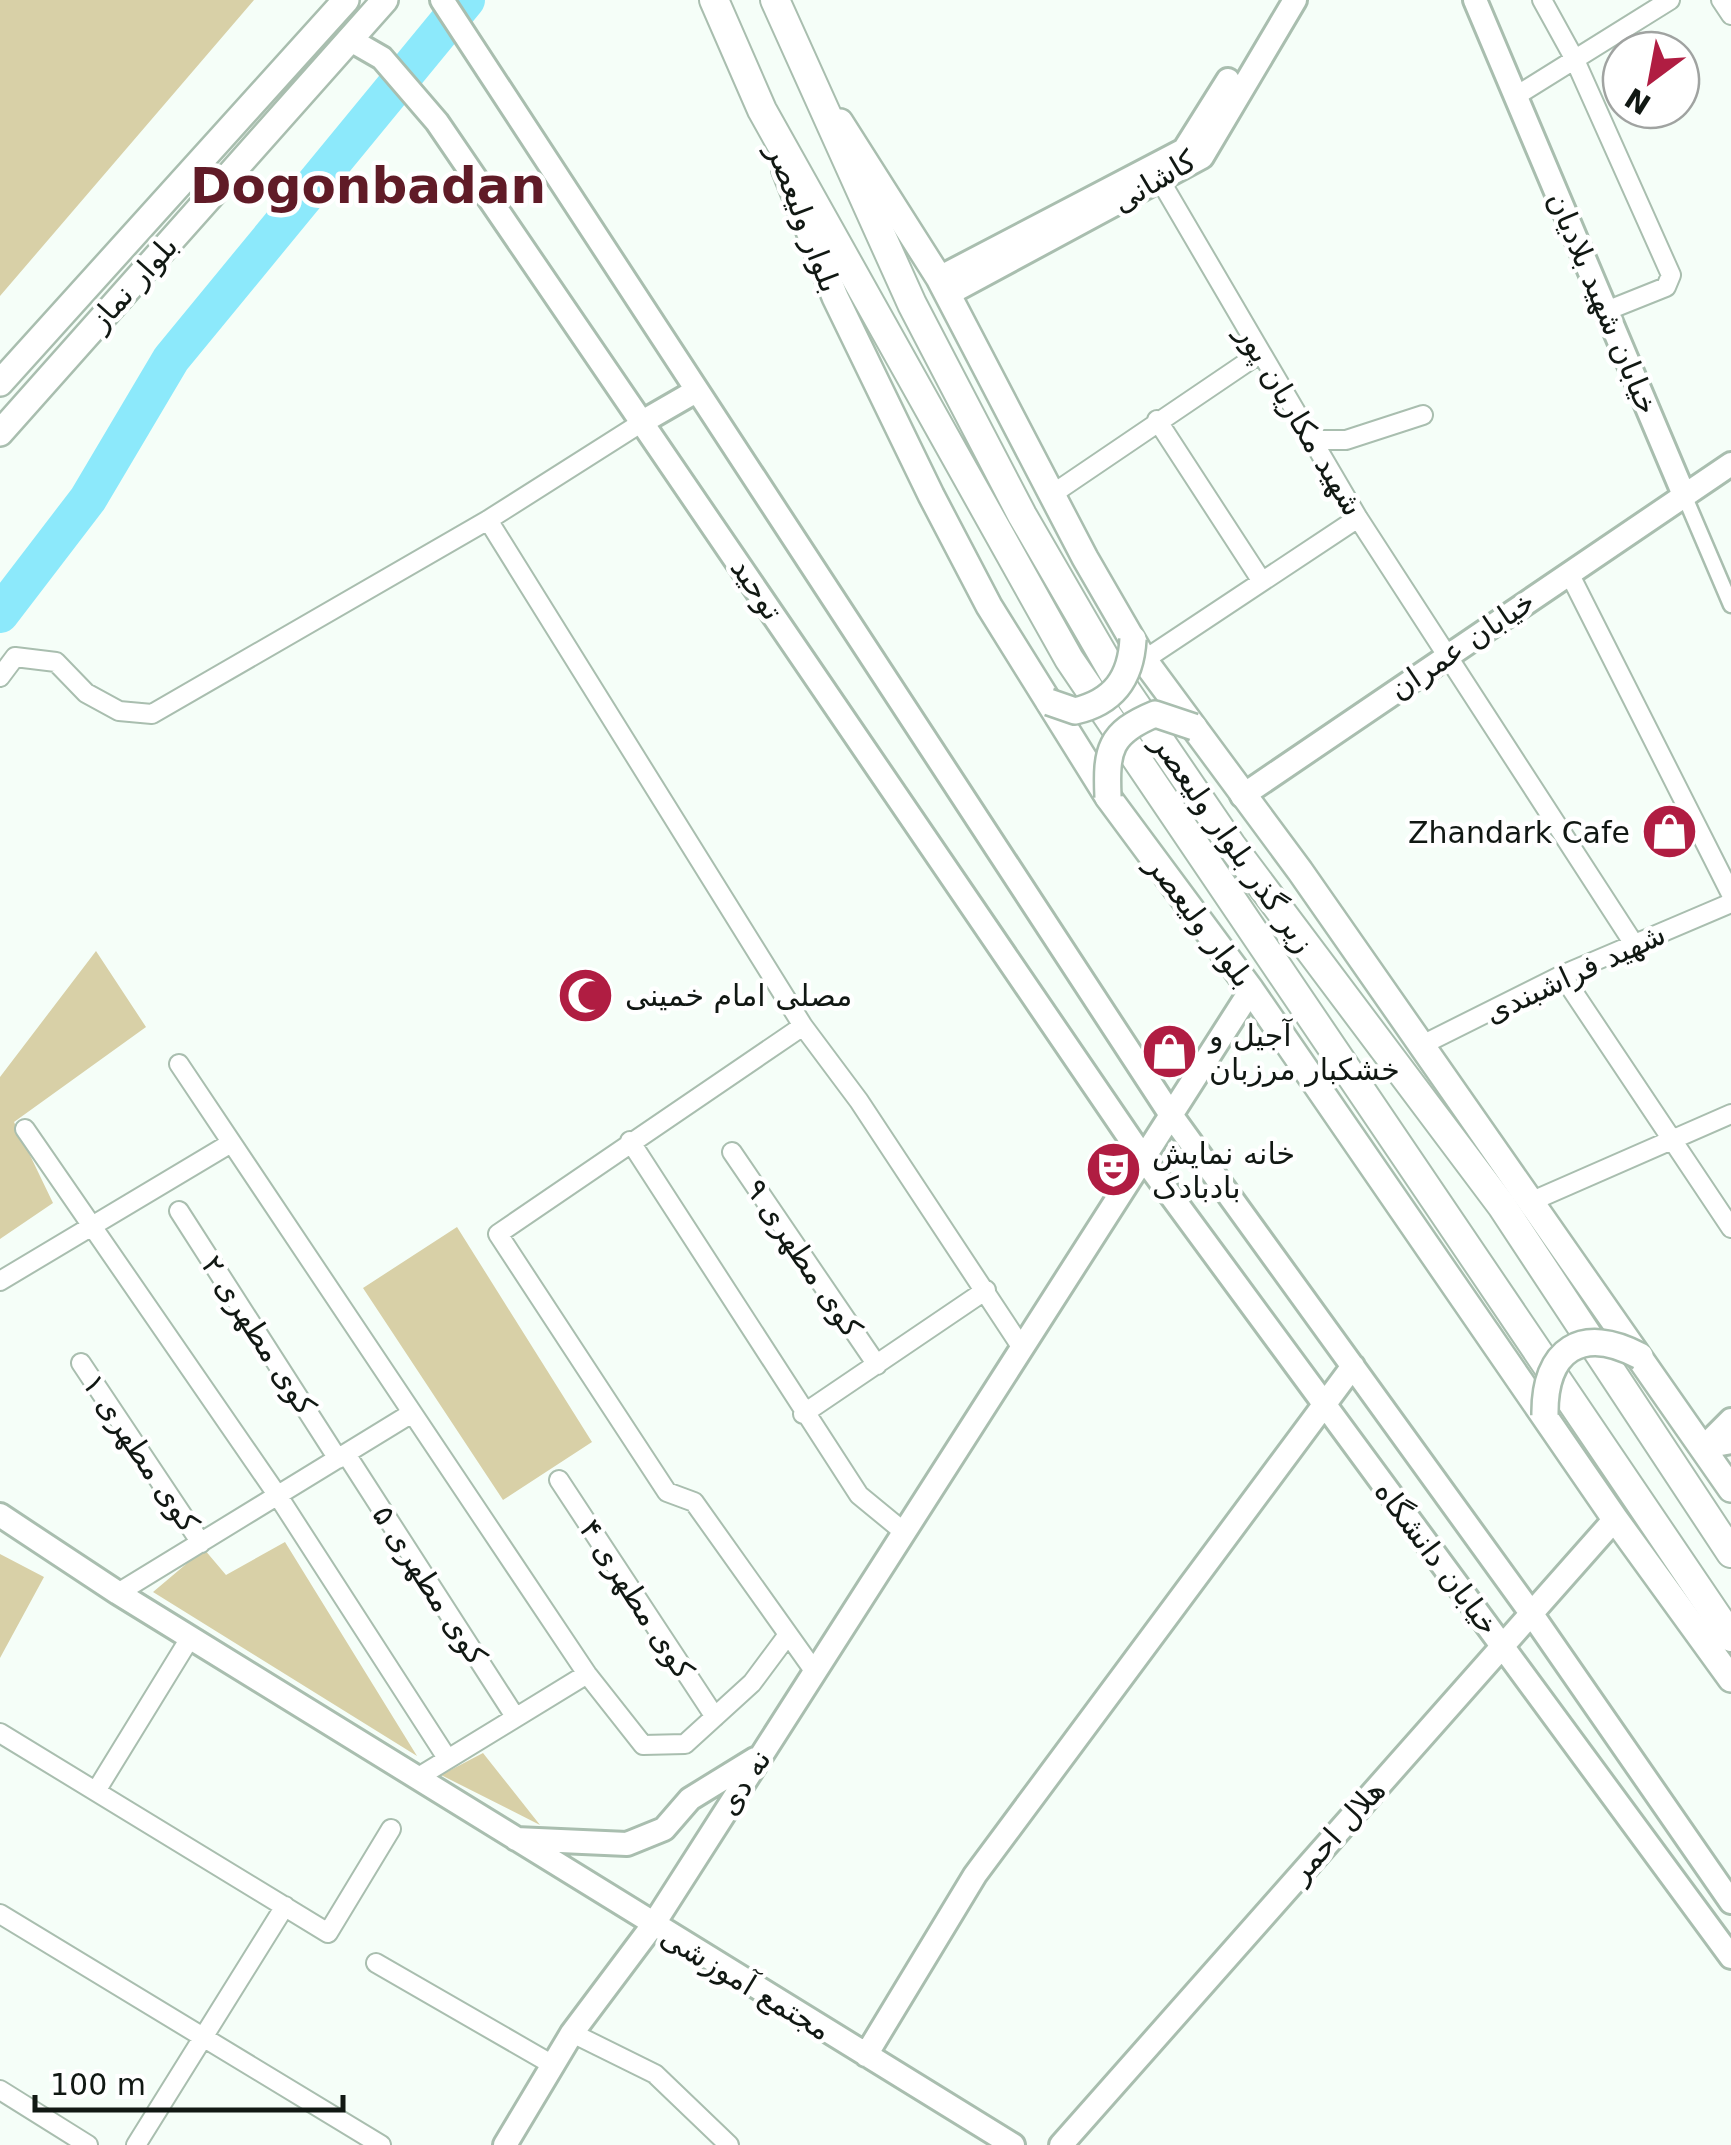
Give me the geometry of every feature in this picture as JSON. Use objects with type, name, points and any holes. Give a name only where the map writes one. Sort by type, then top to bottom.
[{"type":"main road","name":"بلوار نماز","points":[[0,383],[346,0]]},
{"type":"main road","name":"بلوار نماز","points":[[0,433],[386,0]]},
{"type":"main road","name":"بلوار ولیعصر","points":[[714,0],[762,110],[834,297],[989,606],[1108,797],[1251,990],[1615,1519],[1731,1679]]},
{"type":"main road","points":[[775,0],[816,84],[944,286],[1085,558],[1138,649],[1422,1045],[1731,1489]]},
{"type":"main road","name":"زیر گذر بلوار ولیعصر","points":[[816,84],[912,304],[1022,515],[1114,672],[1231,845],[1502,1206],[1731,1554]]},
{"type":"main road","name":"بلوار ولیعصر","points":[[762,110],[1069,659],[1731,1638]]},
{"type":"main road","points":[[1048,702],[1075,711],[1108,698],[1127,675],[1138,649]]},
{"type":"main road","points":[[1108,797],[1108,750],[1128,725],[1154,714],[1194,727]]},
{"type":"main road","points":[[1545,1415],[1545,1390],[1555,1366],[1570,1348],[1584,1340],[1614,1342],[1640,1356]]},
{"type":"street","name":"توحید","points":[[442,0],[1172,1114]]},
{"type":"street","name":"کاشانی","points":[[944,286],[1184,150],[1277,0]]},
{"type":"street","name":"کاشانی","points":[[944,286],[1202,157],[1294,0]]},
{"type":"street","name":"خیابان شهید بلادیان","points":[[1475,0],[1731,606]]},
{"type":"street","points":[[1542,0],[1574,58],[1672,275],[1666,287],[1606,311]]},
{"type":"street","points":[[1516,96],[1670,0]]},
{"type":"street","points":[[1721,0],[1731,15]]},
{"type":"street","name":"توحید","points":[[350,39],[382,58],[437,122],[1144,1159]]},
{"type":"street","name":"شهید مکاریان پور","points":[[1160,180],[1358,518],[1450,654],[1634,944]]},
{"type":"street","points":[[1054,493],[1259,354]]},
{"type":"street","points":[[0,677],[15,657],[56,662],[86,692],[119,711],[152,714],[488,520],[696,391]]},
{"type":"street","points":[[1310,440],[1346,440],[1423,415]]},
{"type":"street","points":[[1157,420],[1261,580]]},
{"type":"street","name":"خیابان عمران","points":[[1242,796],[1731,464]]},
{"type":"street","points":[[1138,649],[1261,580],[1358,518]]},
{"type":"street","points":[[488,520],[804,1026],[1022,1348]]},
{"type":"street","points":[[1569,573],[1731,894]]},
{"type":"street","name":"شهید فراشبندی","points":[[1422,1045],[1562,974],[1731,903]]},
{"type":"street","points":[[1562,974],[1731,1228]]},
{"type":"street","name":"نه دی","points":[[653,1924],[1251,990]]},
{"type":"street","points":[[804,1026],[498,1234],[667,1492],[694,1502],[815,1672]]},
{"type":"street","points":[[179,1064],[587,1674],[643,1746],[685,1744],[752,1683],[787,1636]]},
{"type":"street","name":"خیابان دانشگاه","points":[[1172,1114],[1532,1613],[1731,1902]]},
{"type":"street","points":[[1530,1202],[1731,1114]]},
{"type":"street","points":[[25,1129],[278,1496],[447,1758]]},
{"type":"street","points":[[630,1141],[860,1495],[904,1532]]},
{"type":"street","points":[[0,1281],[231,1143]]},
{"type":"street","name":"کوی مطهری ۹","points":[[732,1152],[877,1364]]},
{"type":"street","name":"خیابان دانشگاه","points":[[1144,1159],[1731,1957]]},
{"type":"street","name":"کوی مطهری ۲","points":[[180,1211],[342,1456]]},
{"type":"street","points":[[804,1414],[986,1290]]},
{"type":"street","name":"کوی مطهری ۱","points":[[81,1363],[201,1544]]},
{"type":"street","points":[[866,2055],[975,1875],[1324,1400],[1353,1366]]},
{"type":"street","points":[[118,1593],[412,1413]]},
{"type":"street","points":[[1704,1446],[1731,1420]]},
{"type":"street","points":[[1704,1446],[1731,1442]]},
{"type":"street","name":"کوی مطهری ۵","points":[[342,1456],[514,1716]]},
{"type":"street","name":"کوی مطهری ۴","points":[[560,1480],[715,1717]]},
{"type":"street","points":[[0,1515],[118,1593],[653,1924]]},
{"type":"street","name":"هلال احمر","points":[[1061,2145],[1615,1519]]},
{"type":"street","points":[[96,1791],[190,1638]]},
{"type":"street","points":[[417,1778],[587,1674]]},
{"type":"street","points":[[0,1733],[328,1933],[391,1830]]},
{"type":"street","points":[[514,1839],[627,1844],[664,1829],[690,1799],[762,1754]]},
{"type":"street","points":[[136,2145],[285,1906]]},
{"type":"street","points":[[0,1914],[381,2145]]},
{"type":"street","name":"مجتمع آموزشی","points":[[505,2145],[572,2034],[653,1924],[1013,2145]]},
{"type":"street","points":[[376,1964],[553,2065]]},
{"type":"street","points":[[572,2034],[655,2074],[729,2145]]},
{"type":"street","points":[[0,2090],[88,2145]]},
{"type":"shaded area","points":[[0,0],[254,0],[0,296]]},
{"type":"shaded area","points":[[96,951],[146,1027],[14,1122],[53,1203],[0,1239],[0,1077]]},
{"type":"shaded area","points":[[457,1227],[592,1442],[503,1500],[363,1288]]},
{"type":"shaded area","points":[[285,1542],[417,1756],[153,1592],[204,1549],[226,1575]]},
{"type":"shaded area","points":[[0,1554],[44,1577],[0,1658]]},
{"type":"shaded area","points":[[483,1753],[540,1825],[441,1775]]},
{"type":"waterway","points":[[0,614],[88,499],[171,359],[466,0]]},
{"type":"place","name":"Zhandark Cafe","points":[[1669,832]]},
{"type":"place","name":"مصلی امام خمینی","points":[[586,995]]},
{"type":"place","name":"آجیل و خشکبار مرزبان","points":[[1170,1052]]},
{"type":"place","name":"خانه نمایش بادبادک","points":[[1113,1170]]},
{"type":"district","name":"Dogonbadan","points":[[368,186]]}]
